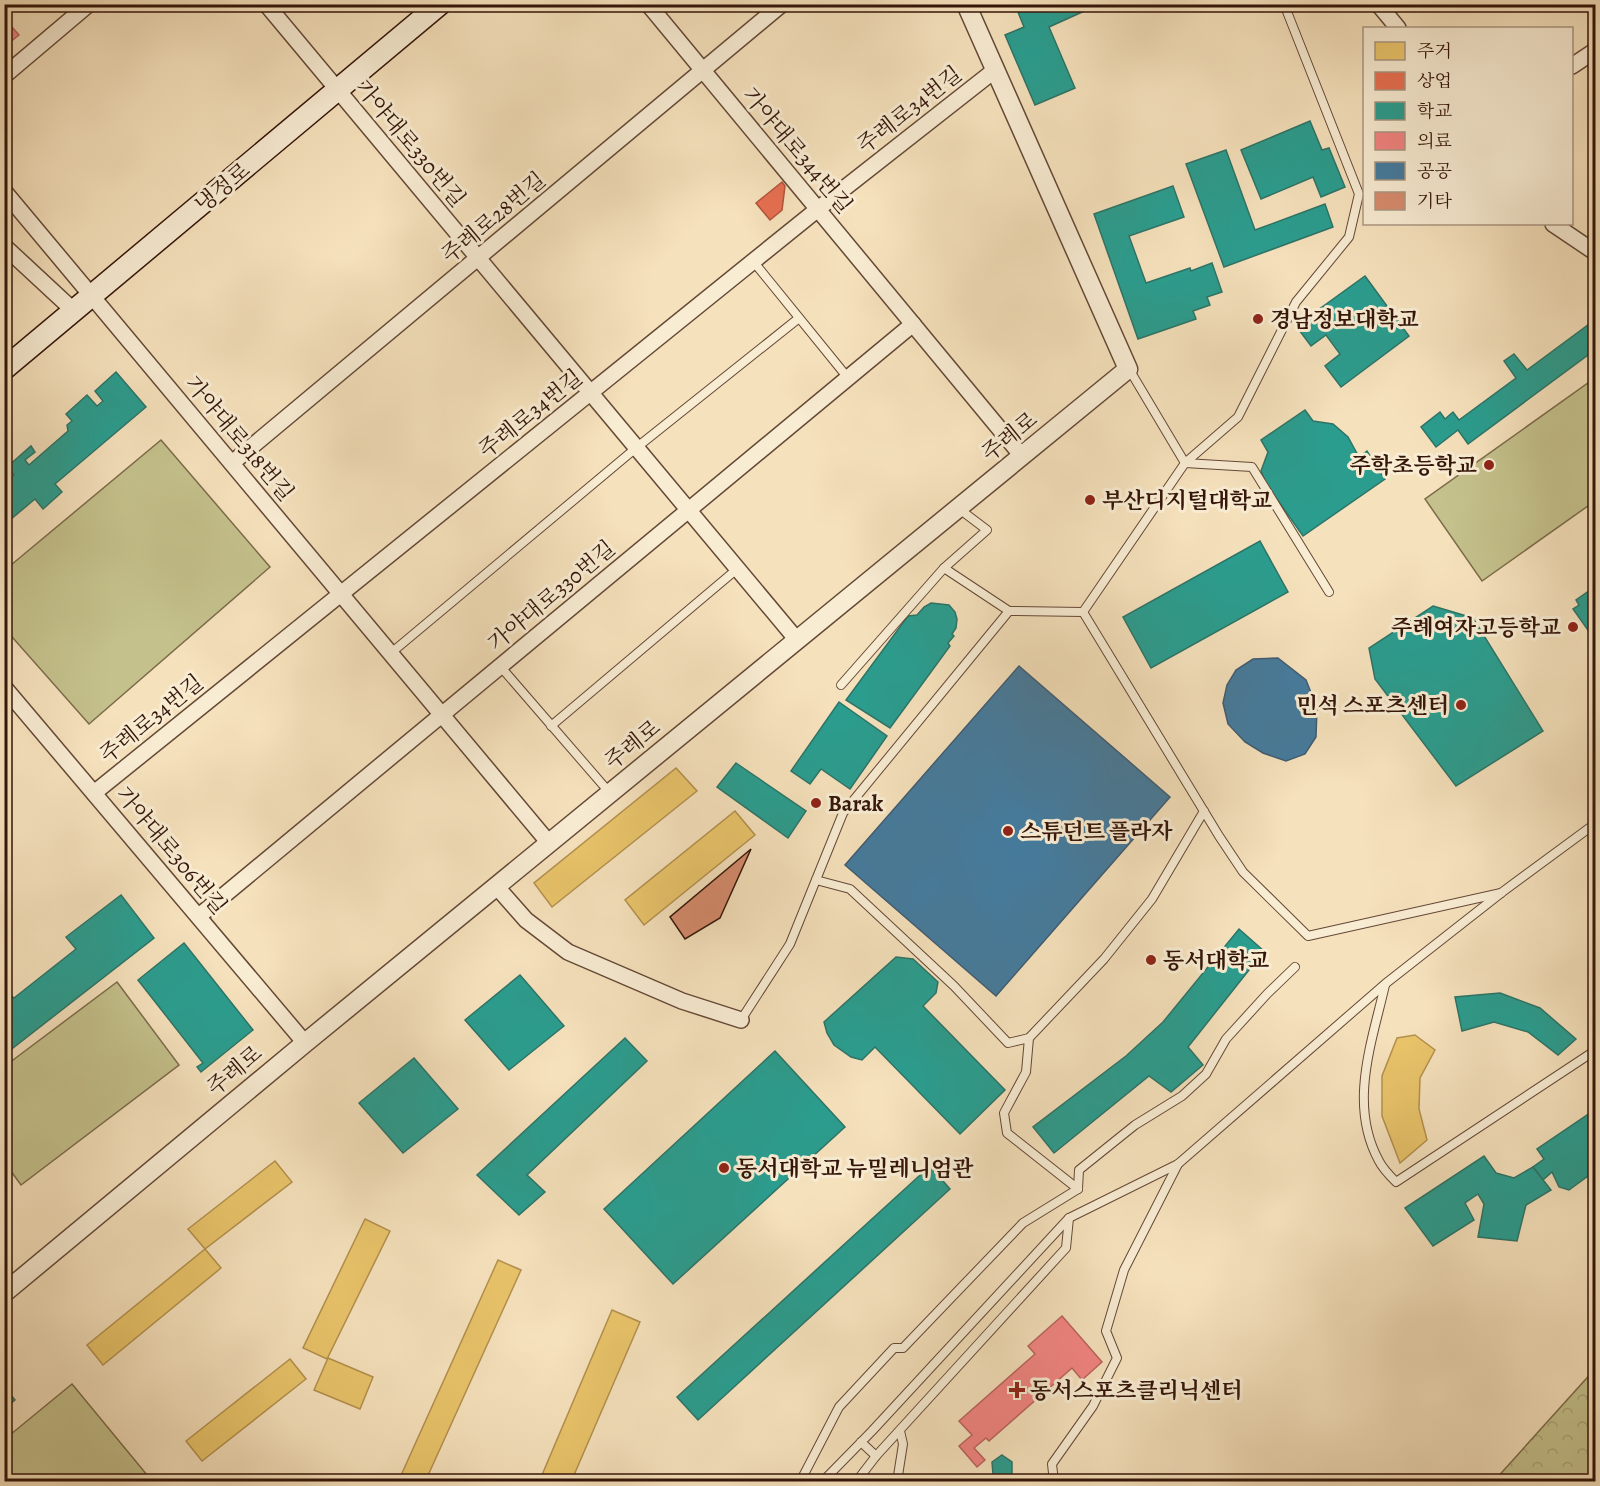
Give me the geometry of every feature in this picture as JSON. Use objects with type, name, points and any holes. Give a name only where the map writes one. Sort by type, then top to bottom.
[{"type":"main road","name":"냉정로","points":[[4,369],[440,4]]},
{"type":"street","points":[[4,76],[89,4]]},
{"type":"street","name":"가야대로330번길","points":[[266,4],[797,640]]},
{"type":"street","name":"가야대로344번길","points":[[648,4],[1022,456]]},
{"type":"street","name":"주례로28번길","points":[[232,463],[782,4]]},
{"type":"street","points":[[966,4],[1128,369]]},
{"type":"street","points":[[1378,4],[1397,27]]},
{"type":"street","points":[[1573,65],[1596,50]]},
{"type":"street","name":"주례로34번길","points":[[94,793],[753,261],[995,70]]},
{"type":"street","name":"가야대로318번길","points":[[4,191],[549,843]]},
{"type":"street","points":[[1554,225],[1596,253]]},
{"type":"street","points":[[4,246],[73,310]]},
{"type":"street","points":[[688,510],[913,324]]},
{"type":"street","name":"주례로","points":[[4,1293],[305,1043],[1128,369]]},
{"type":"street","name":"가야대로330번길","points":[[442,714],[688,510]]},
{"type":"street","name":"가야대로306번길","points":[[4,687],[305,1043]]},
{"type":"street","points":[[199,916],[442,714]]},
{"type":"street","points":[[496,886],[526,920],[568,951],[682,1000],[741,1020]]},
{"type":"lane","points":[[1083,612],[1185,463],[1238,417],[1296,302],[1349,237],[1359,194],[1284,4]]},
{"type":"lane","points":[[753,261],[848,378]]},
{"type":"lane","points":[[391,653],[636,448],[799,318]]},
{"type":"lane","points":[[1128,369],[1185,463]]},
{"type":"lane","points":[[1185,463],[1252,467],[1329,592]]},
{"type":"lane","points":[[841,685],[944,568],[987,530],[958,508]]},
{"type":"lane","points":[[944,568],[1009,611],[1083,612]]},
{"type":"lane","points":[[551,726],[737,569]]},
{"type":"lane","points":[[741,1020],[790,944],[843,813],[1009,611]]},
{"type":"lane","points":[[1083,612],[1243,872],[1308,936],[1501,893]]},
{"type":"lane","name":"주례로","points":[[500,666],[610,793]]},
{"type":"lane","points":[[816,880],[850,889],[954,986],[1008,1043],[1029,1038],[1104,959],[1152,899],[1204,811]]},
{"type":"lane","points":[[822,1482],[1068,1218],[1178,1164],[1385,984],[1501,893],[1596,823]]},
{"type":"lane","points":[[1078,1189],[1079,1170],[1135,1125],[1182,1096],[1206,1074],[1226,1040],[1267,994],[1295,967]]},
{"type":"lane","points":[[1385,984],[1363,1082],[1364,1114],[1365,1125],[1379,1162],[1396,1182],[1596,1050]]},
{"type":"lane","points":[[1029,1038],[1026,1072],[1004,1113],[1007,1133],[1078,1189]]},
{"type":"lane","points":[[1054,1482],[1052,1464],[1093,1406],[1117,1358],[1106,1331],[1124,1270],[1178,1164]]},
{"type":"lane","points":[[800,1482],[839,1407],[883,1358],[894,1348],[903,1348],[1023,1223],[1078,1189]]},
{"type":"lane","points":[[856,1482],[876,1456],[1066,1248],[1068,1218]]},
{"type":"lane","points":[[897,1482],[903,1444],[900,1431]]},
{"type":"lane","points":[[861,1442],[876,1456]]},
{"type":"green space","points":[[1595,378],[1595,501],[1482,581],[1425,499]]},
{"type":"green space","points":[[161,440],[270,567],[89,724],[5,629],[5,570]]},
{"type":"green space","points":[[117,982],[179,1065],[21,1185],[5,1163],[5,1066]]},
{"type":"green space","points":[[1595,1369],[1595,1481],[1494,1481]]},
{"type":"green space","points":[[72,1384],[152,1481],[5,1481],[5,1439]]},
{"type":"building: 주거","points":[[676,768],[697,791],[552,907],[534,883]]},
{"type":"building: 주거","points":[[735,811],[755,835],[644,925],[625,900]]},
{"type":"building: 주거","points":[[1415,1035],[1435,1050],[1420,1078],[1419,1109],[1427,1140],[1400,1163],[1382,1116],[1382,1076],[1397,1038]]},
{"type":"building: 주거","points":[[275,1161],[292,1182],[205,1249],[188,1229]]},
{"type":"building: 주거","points":[[365,1219],[390,1231],[327,1359],[303,1348]]},
{"type":"building: 주거","points":[[205,1249],[221,1268],[103,1365],[87,1345]]},
{"type":"building: 주거","points":[[498,1260],[521,1270],[425,1482],[398,1482]]},
{"type":"building: 주거","points":[[612,1310],[640,1322],[571,1482],[539,1482]]},
{"type":"building: 주거","points":[[328,1358],[373,1377],[360,1409],[314,1390]]},
{"type":"building: 주거","points":[[290,1359],[306,1379],[202,1461],[186,1441]]},
{"type":"building: 상업","points":[[782,182],[785,186],[782,210],[770,220],[756,203]]},
{"type":"building: 학교","points":[[1034,4],[1100,4],[1049,27],[1075,88],[1035,105],[1005,35],[1024,27],[1018,12]]},
{"type":"building: 학교","points":[[1310,121],[1322,150],[1329,148],[1345,187],[1321,197],[1313,177],[1261,199],[1241,150]]},
{"type":"building: 학교","points":[[1226,150],[1255,230],[1325,204],[1333,227],[1224,267],[1186,164]]},
{"type":"building: 학교","points":[[1173,186],[1184,217],[1129,236],[1146,283],[1212,263],[1222,292],[1207,297],[1210,305],[1193,311],[1196,319],[1138,339],[1094,214]]},
{"type":"building: 학교","points":[[1365,276],[1409,336],[1341,387],[1325,366],[1340,354],[1326,335],[1311,346],[1296,326]]},
{"type":"building: 학교","points":[[1596,319],[1596,349],[1468,444],[1458,430],[1436,447],[1421,427],[1440,412],[1445,419],[1453,412],[1459,420],[1516,378],[1504,361],[1514,354],[1527,370]]},
{"type":"building: 학교","points":[[116,372],[146,407],[55,484],[62,492],[43,509],[35,499],[4,525],[4,483],[14,475],[7,467],[31,446],[35,452],[25,460],[29,465],[68,431],[67,425],[72,421],[66,414],[87,395],[97,406],[103,401],[95,391]]},
{"type":"building: 학교","points":[[1305,410],[1313,421],[1333,424],[1348,437],[1359,457],[1367,451],[1385,479],[1303,536],[1267,485],[1261,471],[1268,452],[1261,440]]},
{"type":"building: 학교","points":[[1260,541],[1288,592],[1151,668],[1123,617]]},
{"type":"building: 학교","points":[[1596,586],[1596,629],[1590,633],[1573,609],[1579,605],[1576,600]]},
{"type":"building: 학교","points":[[931,603],[949,605],[955,612],[957,619],[956,628],[952,634],[954,636],[948,643],[950,646],[890,728],[846,700],[908,616],[917,615]]},
{"type":"building: 학교","name":"민석 스포츠센터","points":[[1433,606],[1473,618],[1543,731],[1456,786],[1375,679],[1369,648]]},
{"type":"building: 학교","points":[[839,702],[887,736],[850,789],[821,769],[810,784],[791,771]]},
{"type":"building: 학교","points":[[736,763],[806,811],[788,838],[717,787]]},
{"type":"building: 학교","points":[[121,895],[154,938],[4,1055],[4,989],[14,998],[76,949],[66,937]]},
{"type":"building: 학교","points":[[1239,929],[1264,951],[1188,1047],[1203,1065],[1171,1092],[1149,1076],[1054,1153],[1033,1127],[1126,1056],[1163,1022]]},
{"type":"building: 학교","points":[[184,943],[253,1030],[201,1072],[197,1067],[203,1063],[138,980]]},
{"type":"building: 학교","points":[[896,957],[913,959],[938,982],[936,993],[923,1006],[1005,1090],[960,1134],[875,1047],[862,1060],[851,1057],[834,1045],[827,1033],[824,1022]]},
{"type":"building: 학교","points":[[520,975],[564,1026],[509,1070],[465,1020]]},
{"type":"building: 학교","points":[[1500,993],[1540,1008],[1576,1039],[1558,1055],[1528,1032],[1494,1022],[1462,1031],[1455,997]]},
{"type":"building: 학교","points":[[625,1038],[647,1061],[527,1175],[545,1192],[519,1215],[477,1175]]},
{"type":"building: 학교","name":"동서대학교 뉴밀레니엄관","points":[[775,1051],[845,1127],[673,1284],[604,1209]]},
{"type":"building: 학교","points":[[414,1058],[458,1109],[403,1153],[359,1103]]},
{"type":"building: 학교","points":[[1596,1109],[1596,1170],[1569,1190],[1559,1187],[1552,1172],[1543,1180],[1533,1167],[1544,1159],[1537,1149]]},
{"type":"building: 학교","points":[[1484,1156],[1496,1173],[1514,1178],[1533,1167],[1551,1190],[1526,1205],[1517,1241],[1478,1237],[1484,1204],[1478,1194],[1465,1203],[1474,1220],[1433,1246],[1405,1208]]},
{"type":"building: 학교","points":[[930,1166],[950,1189],[698,1420],[677,1397]]},
{"type":"building: 학교","points":[[4,1387],[15,1400],[4,1409]]},
{"type":"building: 학교","points":[[1002,1455],[1012,1462],[1012,1482],[984,1482],[993,1474],[992,1462]]},
{"type":"building: 의료","points":[[4,18],[19,35],[4,47]]},
{"type":"building: 의료","points":[[1062,1316],[1102,1362],[1082,1380],[1072,1368],[989,1441],[986,1438],[974,1448],[985,1460],[977,1467],[959,1446],[972,1435],[959,1421],[1035,1354],[1028,1346]]},
{"type":"building: 공공","points":[[1278,658],[1306,680],[1317,708],[1316,737],[1305,754],[1286,761],[1263,753],[1245,742],[1228,724],[1223,703],[1227,685],[1236,670],[1253,659]]},
{"type":"building: 공공","name":"스튜던트 플라자","points":[[1019,666],[1170,797],[996,996],[845,865]]},
{"type":"building: 기타","points":[[751,849],[720,918],[685,939],[670,917]]},
{"type":"place","name":"경남정보대학교","points":[[1258,319]]},
{"type":"place","name":"주학초등학교","points":[[1489,465]]},
{"type":"place","name":"부산디지털대학교","points":[[1090,500]]},
{"type":"place","name":"주례여자고등학교","points":[[1573,627]]},
{"type":"place","name":"민석 스포츠센터","points":[[1461,705]]},
{"type":"place","name":"Barak","points":[[816,803]]},
{"type":"place","name":"스튜던트 플라자","points":[[1008,831]]},
{"type":"place","name":"동서대학교","points":[[1151,960]]},
{"type":"place","name":"동서대학교 뉴밀레니엄관","points":[[724,1168]]},
{"type":"place","name":"동서스포츠클리닉센터","points":[[1017,1390]]}]
